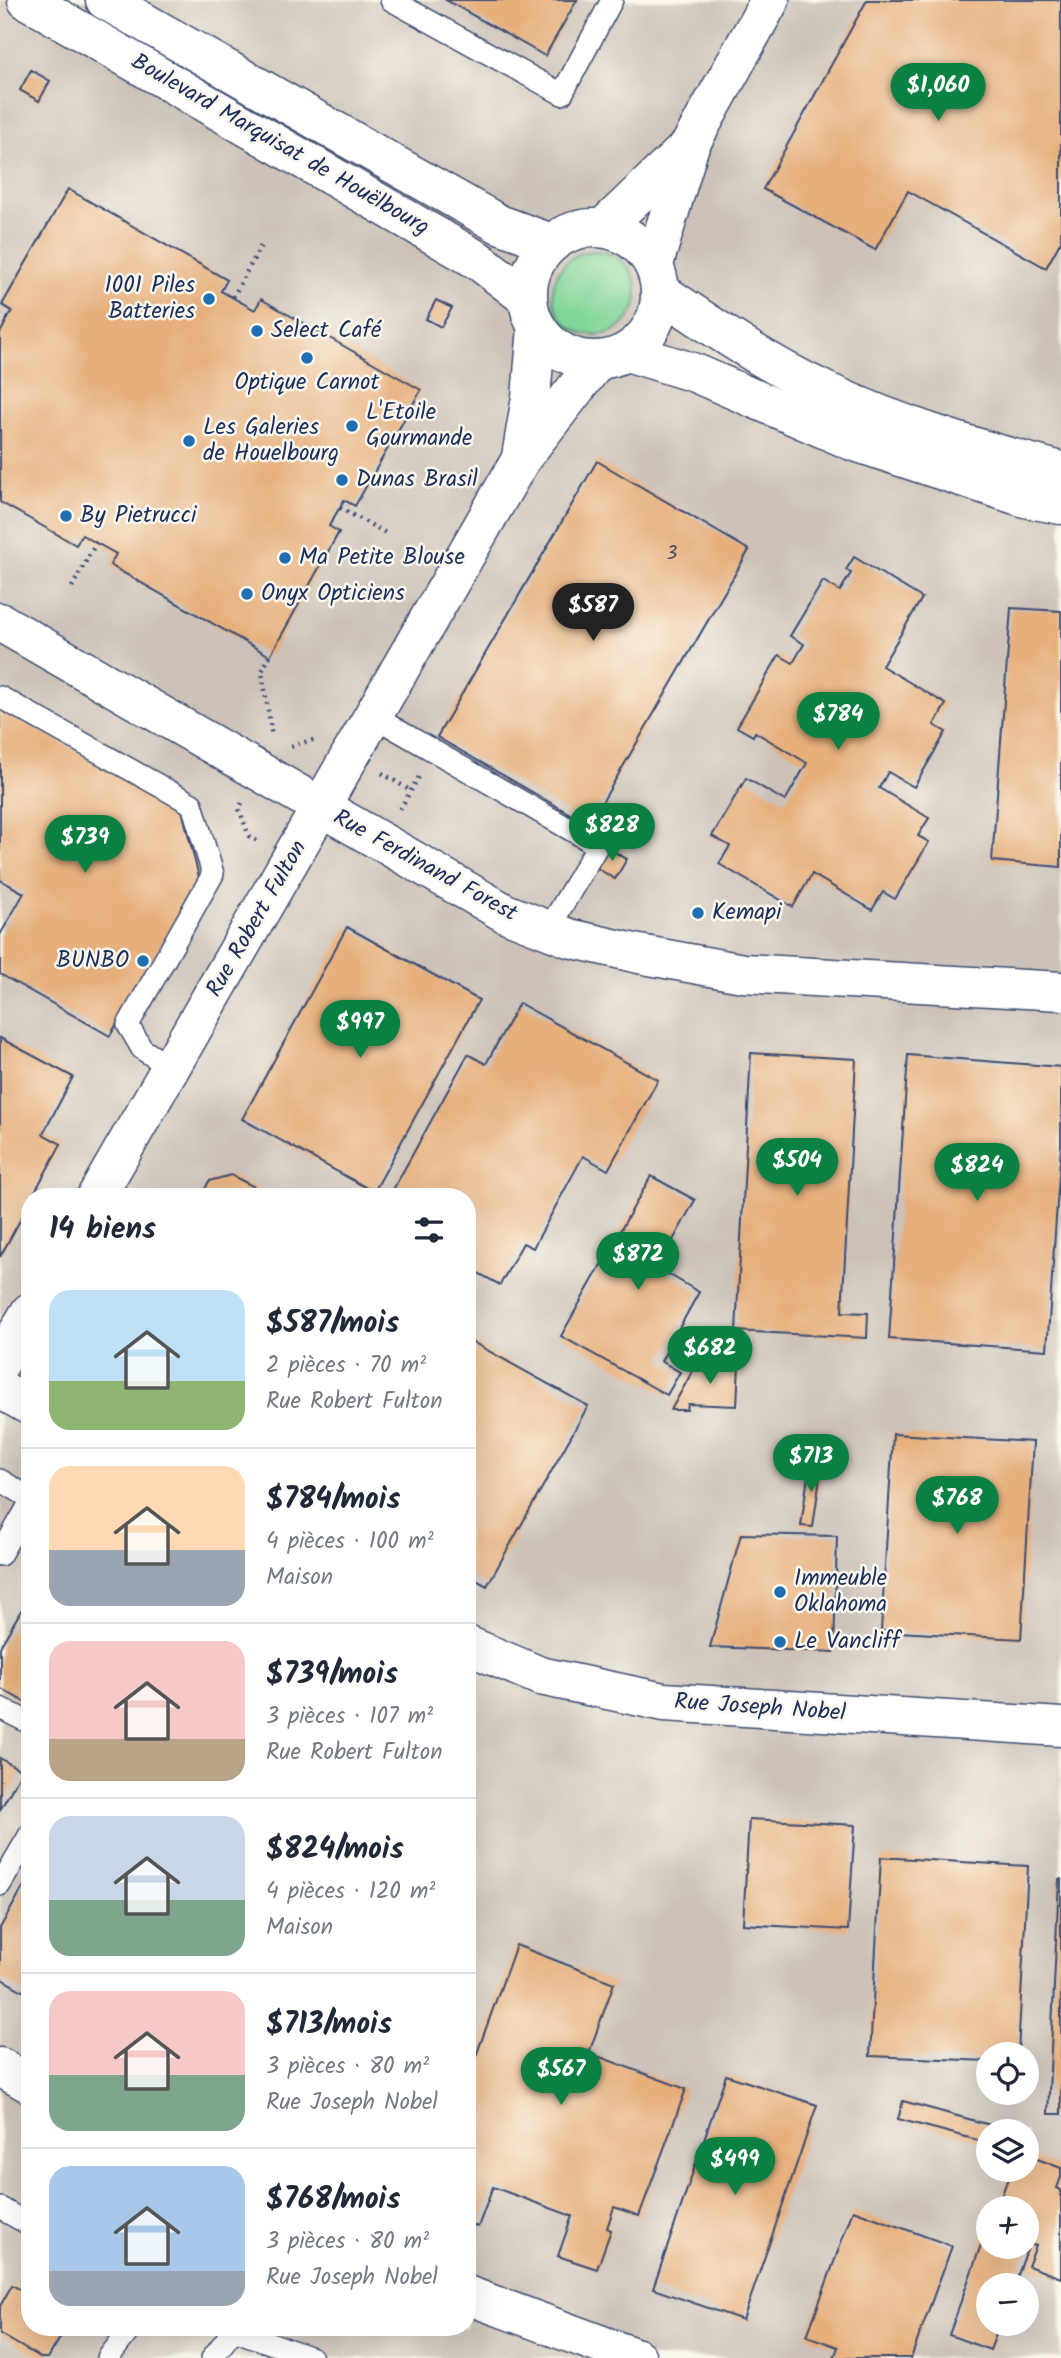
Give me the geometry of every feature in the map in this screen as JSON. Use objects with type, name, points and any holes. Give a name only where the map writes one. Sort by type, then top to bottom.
[{"type":"street","name":"Boulevard Marquisat de Houëlbourg","points":[[27,0],[479,261],[532,313]]},
{"type":"street","name":"Boulevard Marquisat de Houëlbourg","points":[[105,0],[499,224],[551,243]]},
{"type":"street","points":[[613,356],[637,346],[650,332],[658,313],[658,278],[690,145],[770,0]]},
{"type":"street","points":[[603,228],[690,145]]},
{"type":"street","points":[[1061,471],[984,451],[880,414],[774,365],[658,278],[641,247],[624,234],[603,228],[583,229],[551,243],[538,257],[531,273],[532,313],[549,342],[563,353],[580,359],[613,356],[695,373],[852,441],[1025,498],[1061,505]]},
{"type":"street","name":"Rue Robert Fulton","points":[[521,459],[531,397],[532,313]]},
{"type":"street","name":"Rue Robert Fulton","points":[[101,1188],[521,459],[613,356]]},
{"type":"street","name":"Rue Ferdinand Forest","points":[[0,622],[505,914],[569,938],[743,973],[1061,991]]},
{"type":"street","points":[[0,1363],[21,1327]]},
{"type":"street","points":[[0,1388],[21,1401]]},
{"type":"street","name":"Rue Joseph Nobel","points":[[476,1649],[540,1676],[664,1702],[1061,1727]]},
{"type":"street","points":[[0,2067],[21,2079]]},
{"type":"street","points":[[476,2298],[636,2358]]},
{"type":"lane","points":[[391,0],[562,93],[612,0]]},
{"type":"lane","points":[[0,696],[192,804],[213,874],[128,1025],[142,1049],[172,1068]]},
{"type":"lane","points":[[373,716],[599,842],[548,930]]},
{"type":"lane","points":[[0,1480],[21,1493]]},
{"type":"lane","points":[[0,1555],[21,1519]]},
{"type":"lane","points":[[0,1708],[21,1718]]},
{"type":"lane","points":[[0,1885],[21,1849]]},
{"type":"lane","points":[[0,2208],[21,2220]]},
{"type":"lane","points":[[108,2358],[125,2336]]},
{"type":"lane","points":[[212,2358],[227,2336]]},
{"type":"lane","points":[[253,2336],[312,2358]]},
{"type":"path","points":[[233,297],[262,244]]},
{"type":"path","points":[[0,315],[8,319]]},
{"type":"path","points":[[340,508],[386,533]]},
{"type":"path","points":[[72,587],[96,543]]},
{"type":"path","points":[[396,816],[435,751]]},
{"type":"path","points":[[378,770],[411,791]]},
{"type":"shaded area","points":[[0,0],[1061,0],[1061,2358],[0,2358]]},
{"type":"green space","points":[[595,251],[611,254],[630,270],[637,293],[634,309],[618,328],[595,335],[579,332],[560,316],[553,293],[556,277],[572,258]]},
{"type":"building","points":[[446,0],[577,0],[545,56]]},
{"type":"building","points":[[867,0],[1061,0],[1061,241],[1046,268],[908,191],[875,250],[763,189]]},
{"type":"building","points":[[31,70],[50,81],[39,101],[20,90]]},
{"type":"building","name":"Les Galeries de Houelbourg","points":[[68,189],[227,280],[221,291],[255,310],[261,299],[421,390],[355,506],[344,500],[329,526],[339,532],[270,656],[110,565],[116,554],[82,535],[76,545],[0,502],[0,333],[12,311],[2,305]]},
{"type":"building","points":[[436,300],[452,308],[441,327],[426,319]]},
{"type":"building","points":[[597,461],[749,550],[589,825],[437,737]]},
{"type":"building","points":[[854,557],[922,598],[882,666],[946,704],[934,725],[946,732],[914,787],[888,772],[879,788],[929,818],[918,836],[929,842],[895,899],[883,892],[872,910],[812,874],[793,907],[719,864],[730,846],[712,836],[746,778],[785,801],[807,763],[755,732],[753,736],[737,727],[779,655],[793,663],[804,644],[790,636],[823,581],[840,591],[851,573],[846,570]]},
{"type":"building","points":[[1011,608],[1061,611],[1061,867],[992,861]]},
{"type":"building","points":[[0,708],[182,810],[199,877],[110,1036],[0,974],[0,935],[24,893],[0,880]]},
{"type":"building","points":[[607,848],[627,859],[615,879],[597,868]]},
{"type":"building","points":[[347,927],[479,1000],[376,1188],[367,1188],[242,1119]]},
{"type":"building","points":[[519,1003],[658,1080],[608,1170],[583,1156],[533,1248],[523,1243],[500,1285],[476,1272],[476,1188],[394,1188],[468,1054],[486,1064]]},
{"type":"building","points":[[0,1038],[73,1077],[43,1134],[61,1144],[37,1188],[21,1188],[21,1218],[0,1257]]},
{"type":"building","points":[[751,1053],[856,1059],[842,1312],[868,1313],[867,1338],[736,1331]]},
{"type":"building","points":[[908,1055],[1061,1067],[1061,1145],[1047,1350],[889,1339]]},
{"type":"building","points":[[231,1175],[256,1188],[206,1188],[209,1181]]},
{"type":"building","points":[[651,1176],[695,1200],[658,1268],[699,1292],[661,1361],[680,1372],[667,1395],[561,1336]]},
{"type":"building","points":[[476,1344],[588,1406],[487,1586],[476,1580]]},
{"type":"building","points":[[697,1363],[739,1364],[737,1406],[688,1404],[687,1410],[671,1410]]},
{"type":"building","points":[[893,1434],[1033,1442],[1021,1639],[881,1631]]},
{"type":"building","points":[[810,1461],[822,1463],[813,1527],[801,1526]]},
{"type":"building","name":"Immeuble Oklahoma","points":[[741,1534],[837,1536],[834,1652],[710,1647]]},
{"type":"building","points":[[21,1611],[21,1700],[0,1688],[0,1647]]},
{"type":"building","points":[[0,1758],[21,1773],[0,1810]]},
{"type":"building","points":[[749,1819],[855,1825],[848,1930],[743,1924]]},
{"type":"building","points":[[881,1857],[1028,1866],[1019,2042],[976,2042],[976,2060],[870,2056]]},
{"type":"building","points":[[1059,1879],[1061,2114],[1048,2114]]},
{"type":"building","points":[[21,1891],[21,1990],[0,1978],[0,1928]]},
{"type":"building","points":[[516,1945],[614,1983],[589,2053],[686,2089],[639,2216],[614,2207],[607,2228],[611,2230],[597,2269],[558,2256],[572,2216],[493,2187],[478,2227],[476,2226],[476,2056]]},
{"type":"building","points":[[726,2075],[817,2105],[743,2320],[653,2289]]},
{"type":"building","points":[[903,2101],[976,2121],[976,2140],[898,2119]]},
{"type":"building","points":[[1039,2160],[1061,2168],[1057,2188],[1061,2190],[1061,2278],[1028,2266],[1031,2259],[1039,2259],[1039,2196],[1001,2196],[1007,2182],[1039,2182]]},
{"type":"building","points":[[853,2210],[952,2246],[911,2358],[834,2358],[838,2347],[807,2336]]},
{"type":"building","points":[[976,2259],[1024,2259],[1019,2273],[976,2273],[976,2336],[995,2336],[990,2350],[949,2335]]},
{"type":"building","points":[[12,2285],[21,2290],[21,2336],[61,2336],[48,2358],[41,2358],[0,2334],[0,2306]]},
{"type":"place","name":"1001 Piles Batteries","points":[[209,299]]},
{"type":"place","name":"Select Café","points":[[257,331]]},
{"type":"place","name":"Optique Carnot","points":[[307,358]]},
{"type":"place","name":"L'Etoile Gourmande","points":[[352,426]]},
{"type":"place","name":"Les Galeries de Houelbourg","points":[[189,441]]},
{"type":"place","name":"Dunas Brasil","points":[[342,480]]},
{"type":"place","name":"By Pietrucci","points":[[66,516]]},
{"type":"place","name":"Ma Petite Blouse","points":[[285,558]]},
{"type":"place","name":"Onyx Opticiens","points":[[247,594]]},
{"type":"place","name":"Kemapi","points":[[698,913]]},
{"type":"place","name":"BUNBO","points":[[143,961]]},
{"type":"place","name":"Immeuble Oklahoma","points":[[780,1592]]},
{"type":"place","name":"Le Vancliff","points":[[780,1642]]}]
